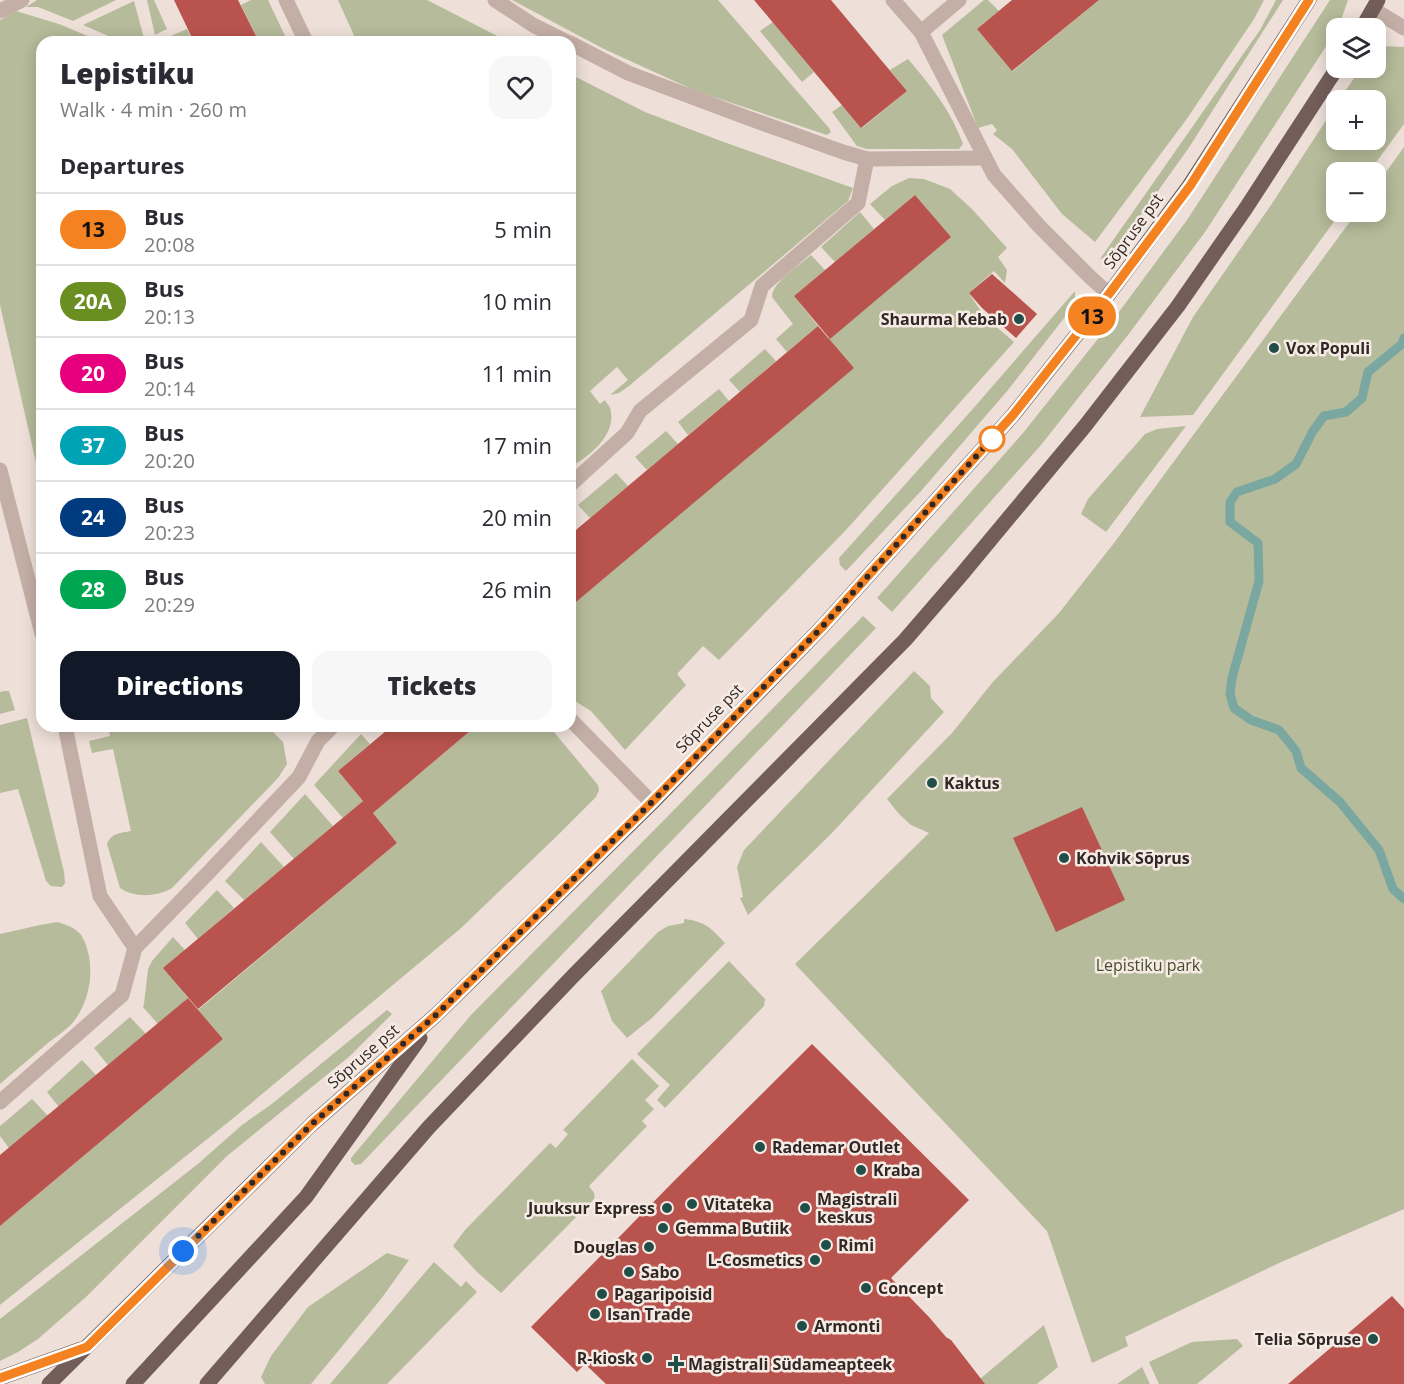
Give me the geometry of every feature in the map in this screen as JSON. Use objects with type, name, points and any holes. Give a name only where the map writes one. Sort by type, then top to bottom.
[{"type":"main road","name":"Sõpruse pst","points":[[49,1384],[312,1124],[436,1015],[652,802],[822,627],[1013,415],[1109,294],[1190,186],[1309,0]]},
{"type":"main road","points":[[1367,18],[1375,4]]},
{"type":"main road","points":[[207,1384],[429,1127],[574,975],[905,640],[962,574],[1085,426],[1178,306],[1246,208],[1330,78]]},
{"type":"main road","points":[[133,1384],[306,1197],[436,1015]]},
{"type":"main road","points":[[0,1378],[87,1347]]},
{"type":"street","points":[[0,11],[22,0]]},
{"type":"street","points":[[286,0],[303,36]]},
{"type":"street","points":[[495,0],[555,36]]},
{"type":"street","points":[[893,0],[921,32],[994,175],[1039,226],[1109,294]]},
{"type":"street","points":[[921,32],[959,0]]},
{"type":"street","points":[[1375,4],[1404,28]]},
{"type":"street","points":[[576,47],[628,73],[867,159],[985,158]]},
{"type":"street","points":[[576,480],[627,433],[640,411],[750,320],[762,286],[858,203],[867,159]]},
{"type":"street","points":[[0,470],[36,611]]},
{"type":"street","points":[[576,725],[652,802]]},
{"type":"street","points":[[66,732],[100,896],[135,948]]},
{"type":"street","points":[[0,1102],[122,995],[135,948],[299,777],[318,741],[327,732]]},
{"type":"green space","points":[[37,0],[116,0],[73,21],[38,7],[26,7]]},
{"type":"green space","points":[[147,0],[154,0],[167,29],[155,35]]},
{"type":"green space","points":[[251,0],[268,0],[285,36],[256,36],[241,5]]},
{"type":"green space","points":[[338,0],[427,0],[497,36],[354,36]]},
{"type":"green space","points":[[512,0],[718,0],[831,132],[827,135],[696,91],[604,49]]},
{"type":"green space","points":[[984,0],[988,0],[999,11],[977,29],[1013,71],[1099,0],[1264,0],[1254,19],[1186,120],[1095,242],[1062,214],[1012,149],[993,134],[997,130],[992,124],[978,128],[942,35]]},
{"type":"green space","points":[[1276,0],[1283,0],[1190,146],[1119,246],[1110,256],[1100,259],[1260,30]]},
{"type":"green space","points":[[1330,0],[1348,0],[1342,18],[1326,18],[1326,46],[1205,232],[1128,335],[1041,445],[892,612],[877,598],[1023,433],[1113,320],[1187,220]]},
{"type":"green space","points":[[134,1],[143,36],[108,36],[83,25]]},
{"type":"green space","points":[[16,11],[59,24],[88,36],[36,36],[36,463],[0,305],[0,20]]},
{"type":"green space","points":[[773,22],[814,72],[802,82],[760,31]]},
{"type":"green space","points":[[187,29],[191,36],[171,36]]},
{"type":"green space","points":[[1386,46],[1404,47],[1404,124],[1386,149],[1386,90],[1346,90],[1354,78],[1386,78]]},
{"type":"green space","points":[[908,59],[946,109],[963,144],[959,149],[867,149],[857,146],[832,112],[842,105],[862,128],[907,91],[890,70]]},
{"type":"green space","points":[[576,77],[645,112],[853,188],[848,201],[629,386],[619,393],[610,395],[628,380],[617,367],[590,391],[600,404],[605,400],[610,407],[611,418],[610,427],[600,444],[576,463]]},
{"type":"green space","points":[[1326,120],[1326,150],[1385,150],[1376,162],[1326,162],[1326,222],[1334,222],[1193,415],[1140,417],[1193,317],[1271,205]]},
{"type":"green space","name":"Lepistiku park","points":[[1404,147],[1404,1209],[1279,1263],[1125,1337],[1128,1346],[1092,1363],[1047,1231],[795,964],[929,833],[911,825],[887,799],[952,733],[992,683],[1059,613],[1114,543],[1350,222],[1386,222],[1386,172]]},
{"type":"green space","points":[[909,178],[924,179],[950,189],[972,209],[1007,248],[998,257],[1007,270],[1005,283],[994,271],[969,293],[984,316],[1014,342],[847,529],[719,660],[703,646],[677,674],[686,685],[625,750],[591,711],[576,702],[576,601],[829,339],[950,237],[915,195],[885,220],[870,204],[892,186]]},
{"type":"green space","points":[[860,212],[874,229],[835,262],[821,247]]},
{"type":"green space","points":[[811,255],[825,270],[794,296],[818,326],[787,352],[776,339],[793,324],[772,297],[773,291],[787,274]]},
{"type":"green space","points":[[1075,291],[1075,304],[1008,390],[921,491],[846,571],[840,565],[839,558]]},
{"type":"green space","points":[[765,349],[776,361],[740,392],[729,380]]},
{"type":"green space","points":[[719,389],[729,401],[688,435],[678,422]]},
{"type":"green space","points":[[1186,426],[1106,532],[1081,514],[1088,499],[1145,434],[1157,429]]},
{"type":"green space","points":[[666,431],[678,444],[647,470],[635,457]]},
{"type":"green space","points":[[616,473],[628,486],[590,518],[578,505]]},
{"type":"green space","points":[[863,616],[876,628],[361,1164],[355,1165],[351,1158],[471,1015]]},
{"type":"green space","points":[[914,671],[930,686],[931,698],[944,712],[831,834],[748,915],[740,898],[743,897],[737,867],[744,850]]},
{"type":"green space","points":[[9,691],[15,710],[0,714],[0,692]]},
{"type":"green space","points":[[27,718],[64,872],[65,883],[62,887],[51,886],[46,881],[18,789],[0,793],[0,725]]},
{"type":"green space","points":[[109,732],[273,732],[283,742],[287,764],[278,778],[172,888],[153,895],[139,895],[120,888],[107,844],[114,836],[131,831],[113,749],[92,753],[89,741],[110,736]]},
{"type":"green space","points":[[469,732],[554,732],[598,785],[599,790],[596,797],[559,834],[460,929],[231,1120],[0,1305],[0,1226],[223,1039],[198,1010],[397,843],[373,813]]},
{"type":"green space","points":[[361,734],[370,744],[338,771],[363,801],[343,818],[314,785]]},
{"type":"green space","points":[[305,794],[333,826],[294,859],[270,832]]},
{"type":"green space","points":[[261,842],[284,867],[244,900],[225,881]]},
{"type":"green space","points":[[217,890],[234,908],[198,939],[185,923]]},
{"type":"green space","points":[[684,919],[708,926],[725,943],[652,1018],[627,1038],[612,1021],[601,991],[658,932],[668,926],[684,923]]},
{"type":"green space","points":[[57,922],[75,929],[85,942],[90,973],[86,998],[79,1014],[69,1027],[0,1084],[0,934]]},
{"type":"green space","points":[[173,937],[185,950],[164,968],[188,998],[158,1024],[143,1007],[148,969]]},
{"type":"green space","points":[[729,961],[765,999],[764,1006],[665,1108],[657,1100],[670,1085],[637,1054]]},
{"type":"green space","points":[[387,1010],[392,1014],[350,1056],[227,1156],[86,1297],[38,1339],[0,1361],[0,1319],[199,1163],[242,1125],[273,1103]]},
{"type":"green space","points":[[130,1017],[146,1034],[108,1065],[94,1048]]},
{"type":"green space","points":[[632,1059],[659,1086],[645,1100],[654,1109],[642,1121],[647,1126],[589,1186],[594,1193],[594,1199],[501,1293],[453,1246],[465,1230],[550,1143],[556,1148],[568,1134],[563,1130]]},
{"type":"green space","points":[[82,1060],[96,1075],[59,1107],[47,1092]]},
{"type":"green space","points":[[32,1099],[48,1116],[9,1148],[0,1136],[0,1126]]},
{"type":"green space","points":[[387,1253],[409,1260],[381,1299],[311,1384],[265,1384],[261,1377],[271,1356],[308,1307]]},
{"type":"green space","points":[[434,1262],[461,1287],[466,1281],[477,1292],[387,1384],[330,1384]]},
{"type":"green space","points":[[1044,1325],[1058,1367],[1037,1384],[974,1384]]},
{"type":"green space","points":[[1237,1339],[1243,1346],[1197,1384],[1159,1384],[1149,1362],[1192,1342]]},
{"type":"green space","points":[[1142,1367],[1150,1384],[1117,1384]]},
{"type":"building","points":[[174,0],[238,0],[256,36],[191,36]]},
{"type":"building","points":[[754,0],[831,0],[907,91],[861,128]]},
{"type":"building","points":[[1012,0],[1099,0],[1012,71],[977,29]]},
{"type":"building","points":[[915,195],[951,237],[830,339],[794,296]]},
{"type":"building","points":[[992,274],[1037,314],[1016,338],[982,308],[969,293]]},
{"type":"building","points":[[818,326],[854,368],[576,602],[576,530]]},
{"type":"building","points":[[385,732],[469,732],[373,813],[397,843],[198,1009],[163,968],[363,801],[338,771]]},
{"type":"building","name":"Kohvik Sõprus","points":[[1082,807],[1125,900],[1056,932],[1013,838]]},
{"type":"building","points":[[188,998],[223,1039],[0,1226],[0,1155]]},
{"type":"building","name":"Magistrali keskus","points":[[812,1044],[969,1200],[891,1278],[951,1340],[985,1384],[606,1384],[585,1364],[577,1372],[531,1327]]},
{"type":"building","name":"Telia Sõpruse","points":[[1392,1296],[1404,1309],[1404,1384],[1288,1384]]},
{"type":"waterway","points":[[1404,338],[1402,344],[1368,372],[1362,398],[1346,412],[1324,416],[1313,431],[1296,464],[1275,479],[1237,492],[1230,502],[1230,522],[1258,543],[1259,581],[1232,678],[1230,694],[1234,708],[1251,720],[1279,730],[1296,751],[1301,768],[1340,802],[1379,850],[1393,889],[1404,899]]},
{"type":"bus line","name":"13","points":[[0,1378],[87,1347],[312,1124],[436,1015],[652,802],[822,627],[1013,415],[1109,294],[1190,186],[1309,0]]},
{"type":"place","name":"Shaurma Kebab","points":[[1019,319]]},
{"type":"place","name":"Vox Populi","points":[[1274,348]]},
{"type":"place","name":"Kaktus","points":[[932,783]]},
{"type":"place","name":"Kohvik Sõprus","points":[[1064,858]]},
{"type":"place","name":"Rademar Outlet","points":[[760,1147]]},
{"type":"place","name":"Kraba","points":[[861,1170]]},
{"type":"place","name":"Vitateka","points":[[692,1204]]},
{"type":"place","name":"Juuksur Express","points":[[667,1208]]},
{"type":"place","name":"Magistrali keskus","points":[[805,1208]]},
{"type":"place","name":"Gemma Butiik","points":[[663,1228]]},
{"type":"place","name":"Rimi","points":[[826,1245]]},
{"type":"place","name":"Douglas","points":[[649,1247]]},
{"type":"place","name":"L-Cosmetics","points":[[815,1260]]},
{"type":"place","name":"Sabo","points":[[629,1272]]},
{"type":"place","name":"Concept","points":[[866,1288]]},
{"type":"place","name":"Pagaripoisid","points":[[602,1294]]},
{"type":"place","name":"Isan Trade","points":[[595,1314]]},
{"type":"place","name":"Armonti","points":[[802,1326]]},
{"type":"place","name":"Telia Sõpruse","points":[[1373,1339]]},
{"type":"place","name":"R-kiosk","points":[[647,1358]]},
{"type":"place","name":"Magistrali Südameapteek","points":[[676,1364]]},
{"type":"route","points":[[183,1251],[312,1124],[436,1015],[652,802],[822,627],[998,432],[992,439]]}]
